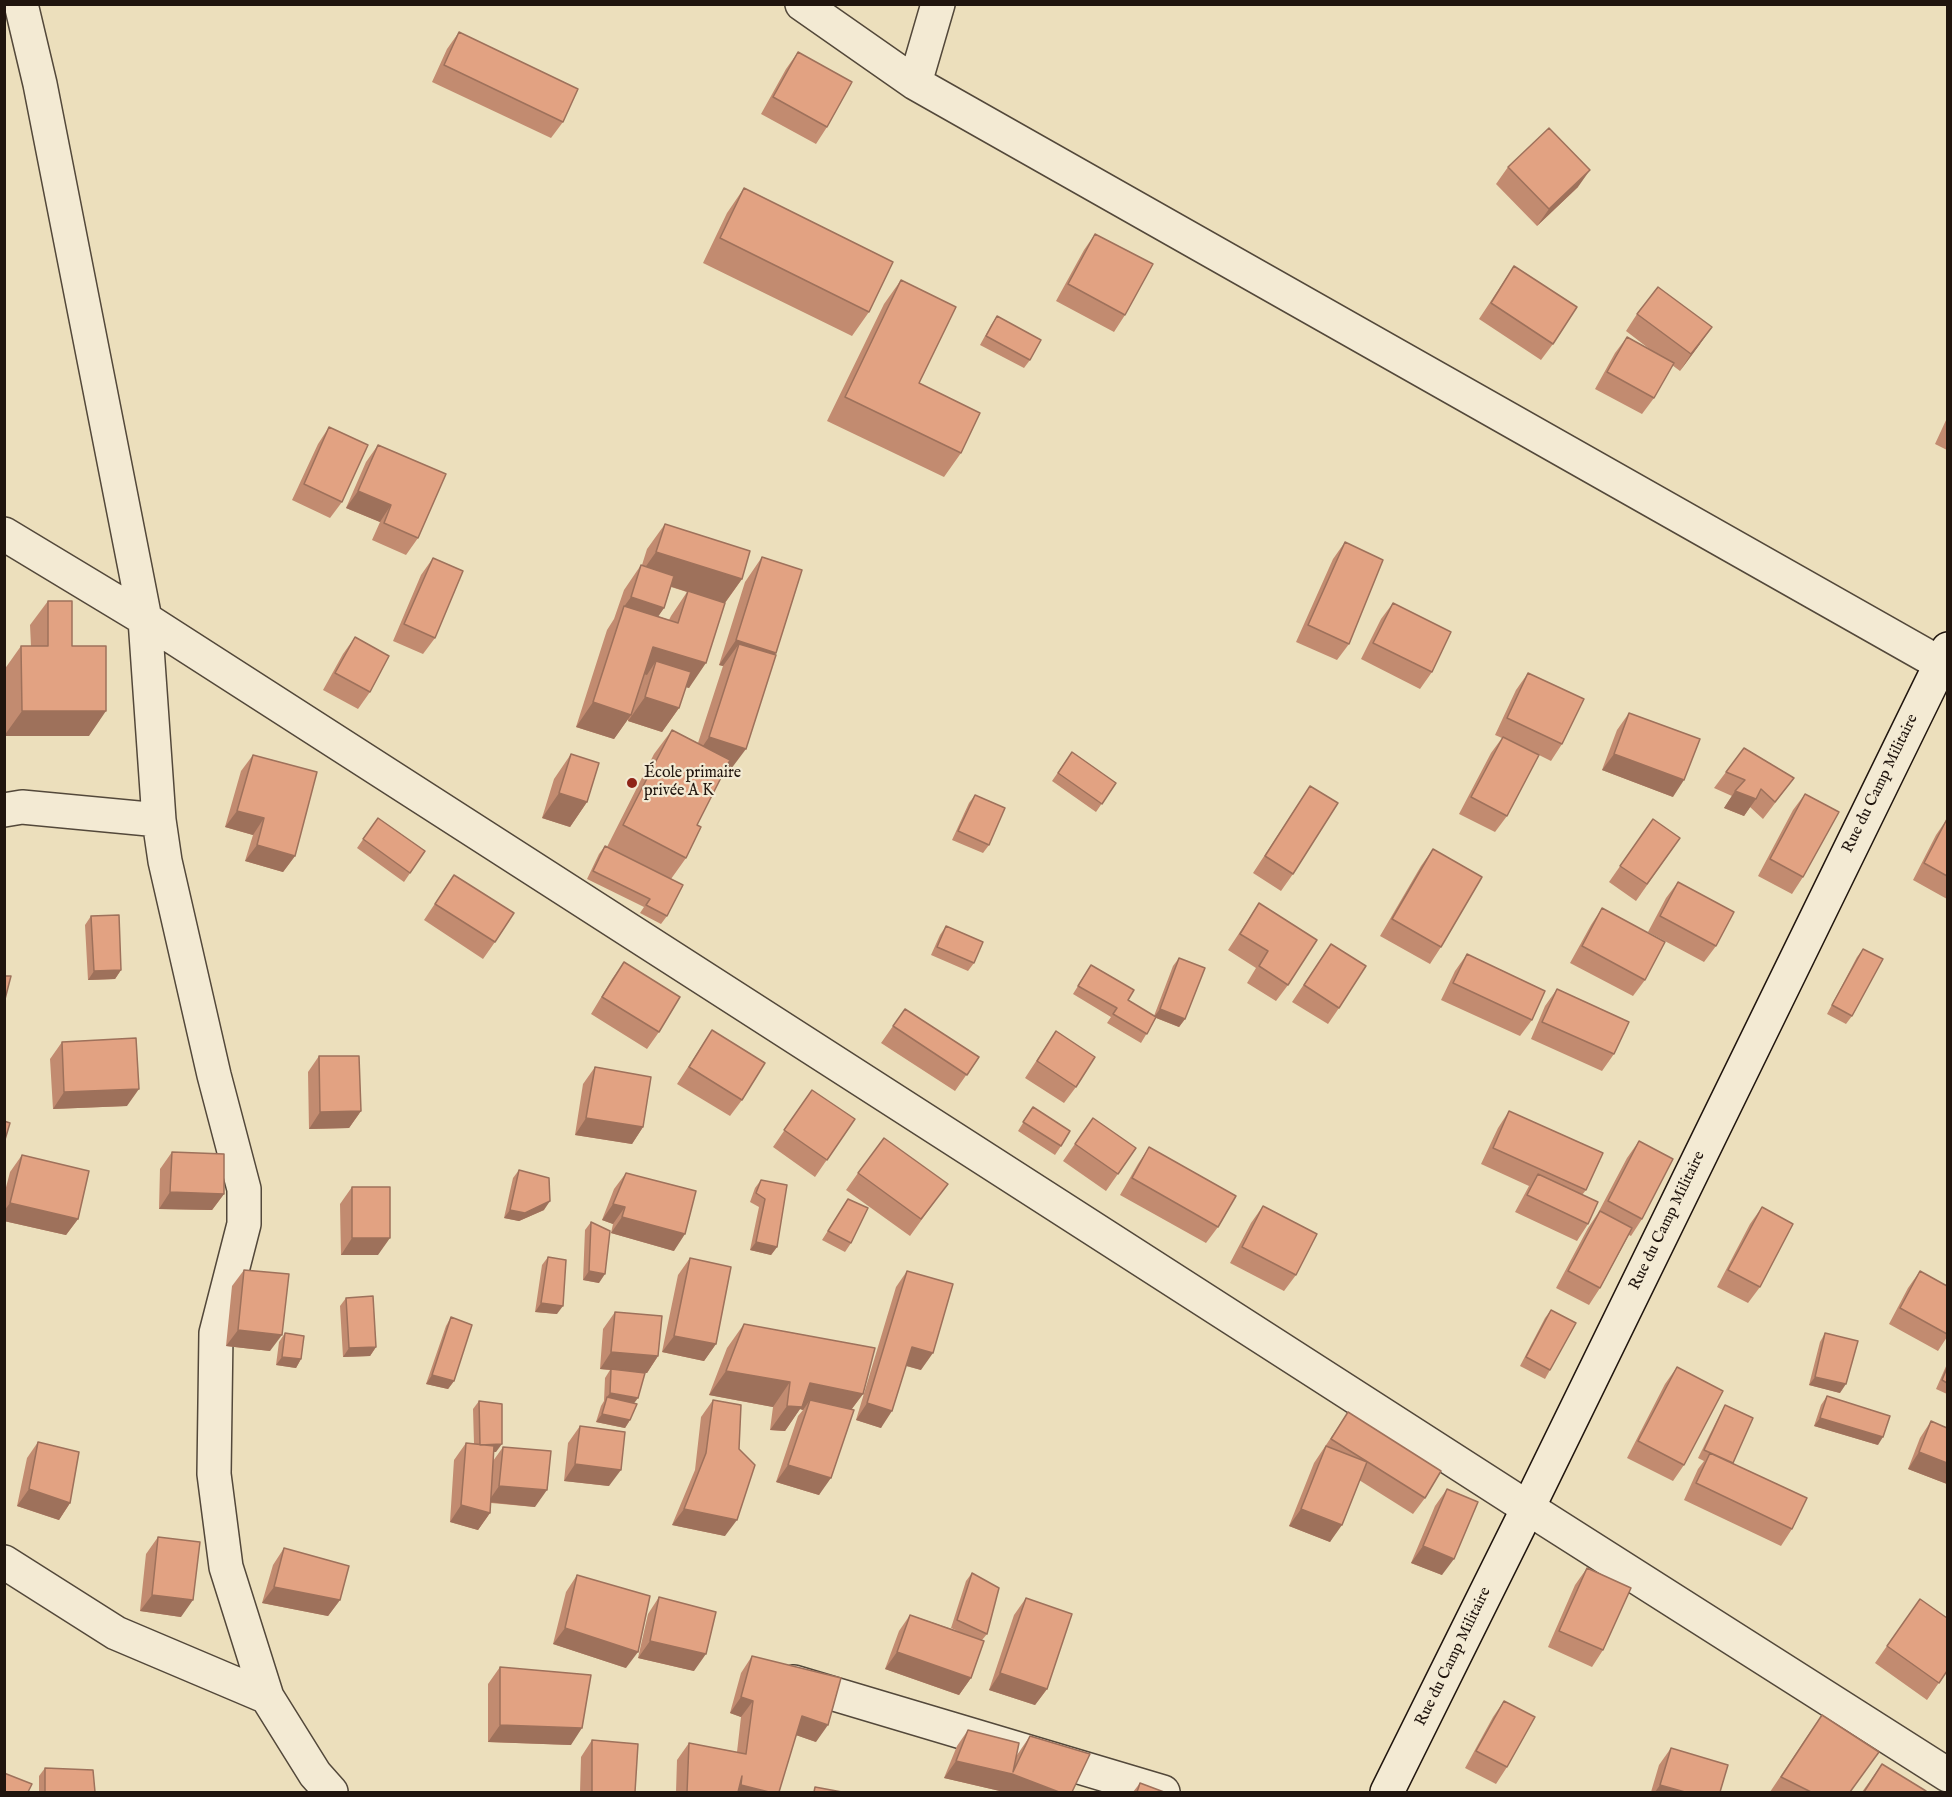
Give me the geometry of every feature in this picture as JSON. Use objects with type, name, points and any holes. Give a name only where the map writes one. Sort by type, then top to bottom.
[{"type":"street","points":[[21,4],[40,84],[145,619],[159,820],[170,884],[214,1075],[244,1189],[244,1224],[216,1333],[214,1474],[226,1567],[267,1697],[315,1774],[331,1792]]},
{"type":"street","points":[[802,4],[915,83],[1945,660]]},
{"type":"street","points":[[915,83],[938,4]]},
{"type":"street","points":[[4,534],[145,619],[1947,1775]]},
{"type":"street","name":"Rue du Camp Militaire","points":[[1387,1792],[1945,660]]},
{"type":"street","points":[[4,810],[21,807],[159,820]]},
{"type":"street","points":[[4,1562],[116,1633],[267,1697]]},
{"type":"street","points":[[767,1674],[1163,1792]]},
{"type":"building","points":[[459,32],[578,89],[563,122],[444,65]]},
{"type":"building","points":[[798,52],[852,82],[827,127],[773,97]]},
{"type":"building","points":[[1549,128],[1590,170],[1549,209],[1508,167]]},
{"type":"building","points":[[744,188],[893,262],[869,312],[720,238]]},
{"type":"building","points":[[1095,234],[1153,264],[1125,315],[1068,284]]},
{"type":"building","points":[[1514,266],[1577,307],[1553,344],[1491,303]]},
{"type":"building","points":[[901,280],[956,307],[919,383],[980,413],[961,453],[845,397]]},
{"type":"building","points":[[1658,287],[1712,327],[1691,354],[1637,314]]},
{"type":"building","points":[[997,316],[1041,340],[1030,360],[986,336]]},
{"type":"building","points":[[1627,337],[1674,363],[1654,398],[1607,372]]},
{"type":"building","points":[[329,427],[368,445],[342,502],[304,484]]},
{"type":"building","points":[[378,445],[446,474],[418,538],[384,523],[391,505],[358,491]]},
{"type":"building","points":[[665,524],[750,551],[742,579],[656,552]]},
{"type":"building","points":[[1345,542],[1383,560],[1349,644],[1308,625]]},
{"type":"building","points":[[762,557],[802,570],[776,653],[736,640]]},
{"type":"building","points":[[433,558],[463,571],[435,638],[404,624]]},
{"type":"building","points":[[641,565],[674,576],[664,608],[631,597]]},
{"type":"building","points":[[688,591],[725,603],[706,663],[653,647],[631,715],[593,702],[624,606],[678,623]]},
{"type":"building","points":[[48,601],[72,601],[72,646],[106,646],[106,711],[22,711],[21,646],[48,646]]},
{"type":"building","points":[[1393,603],[1451,632],[1432,672],[1373,643]]},
{"type":"building","points":[[355,637],[389,656],[370,692],[335,673]]},
{"type":"building","points":[[739,644],[776,655],[746,749],[709,737]]},
{"type":"building","points":[[656,661],[691,672],[679,708],[645,697]]},
{"type":"building","points":[[1528,673],[1584,699],[1562,744],[1507,718]]},
{"type":"building","points":[[1629,713],[1700,739],[1684,780],[1614,754]]},
{"type":"building","points":[[672,730],[730,760],[697,825],[701,827],[686,858],[623,825]]},
{"type":"building","points":[[1503,737],[1539,755],[1507,816],[1471,797]]},
{"type":"building","points":[[1744,748],[1794,778],[1775,802],[1761,789],[1756,799],[1735,791],[1745,780],[1726,772]]},
{"type":"building","points":[[1072,752],[1116,783],[1102,804],[1058,773]]},
{"type":"building","points":[[571,754],[599,763],[587,802],[559,793]]},
{"type":"building","points":[[253,755],[317,772],[295,856],[257,845],[264,818],[237,811]]},
{"type":"building","points":[[1310,786],[1338,803],[1293,874],[1265,856]]},
{"type":"building","points":[[1805,794],[1839,812],[1803,877],[1770,859]]},
{"type":"building","points":[[975,795],[1005,808],[989,845],[958,831]]},
{"type":"building","points":[[378,818],[425,851],[410,873],[363,839]]},
{"type":"building","points":[[1653,819],[1680,838],[1647,884],[1620,866]]},
{"type":"building","points":[[1947,819],[1947,876],[1924,863]]},
{"type":"building","points":[[605,846],[683,885],[667,916],[646,905],[650,899],[593,871]]},
{"type":"building","points":[[1433,849],[1482,877],[1441,947],[1392,919]]},
{"type":"building","points":[[454,875],[514,913],[495,942],[435,904]]},
{"type":"building","points":[[1678,882],[1734,912],[1716,946],[1660,916]]},
{"type":"building","points":[[1259,903],[1317,940],[1288,985],[1259,966],[1268,951],[1240,934]]},
{"type":"building","points":[[1602,908],[1665,942],[1645,980],[1582,946]]},
{"type":"building","points":[[119,915],[121,970],[94,971],[91,916]]},
{"type":"building","points":[[946,926],[983,942],[974,963],[937,947]]},
{"type":"building","points":[[1331,944],[1366,966],[1339,1008],[1304,985]]},
{"type":"building","points":[[1863,949],[1883,959],[1852,1016],[1832,1005]]},
{"type":"building","points":[[1467,954],[1545,991],[1532,1020],[1453,983]]},
{"type":"building","points":[[1179,958],[1205,968],[1185,1019],[1160,1009]]},
{"type":"building","points":[[624,962],[680,997],[659,1032],[602,997]]},
{"type":"building","points":[[1091,965],[1134,990],[1128,1000],[1156,1017],[1147,1034],[1113,1014],[1117,1008],[1078,986]]},
{"type":"building","points":[[4,976],[11,976],[4,1003]]},
{"type":"building","points":[[1557,989],[1629,1022],[1614,1054],[1542,1022]]},
{"type":"building","points":[[905,1009],[979,1057],[967,1075],[893,1026]]},
{"type":"building","points":[[712,1030],[765,1063],[742,1100],[689,1067]]},
{"type":"building","points":[[1056,1031],[1095,1057],[1076,1087],[1037,1061]]},
{"type":"building","points":[[136,1038],[139,1089],[64,1092],[62,1042]]},
{"type":"building","points":[[319,1056],[359,1056],[361,1111],[320,1112]]},
{"type":"building","points":[[595,1067],[651,1077],[643,1127],[586,1118]]},
{"type":"building","points":[[812,1090],[855,1119],[827,1160],[784,1130]]},
{"type":"building","points":[[1033,1107],[1070,1131],[1061,1146],[1023,1122]]},
{"type":"building","points":[[1509,1111],[1603,1153],[1586,1190],[1493,1148]]},
{"type":"building","points":[[1093,1118],[1136,1148],[1118,1174],[1075,1144]]},
{"type":"building","points":[[4,1121],[10,1123],[4,1143]]},
{"type":"building","points":[[884,1138],[948,1184],[921,1219],[858,1173]]},
{"type":"building","points":[[1639,1141],[1673,1159],[1642,1219],[1608,1201]]},
{"type":"building","points":[[1149,1147],[1236,1196],[1218,1227],[1132,1178]]},
{"type":"building","points":[[172,1152],[224,1154],[224,1194],[170,1192]]},
{"type":"building","points":[[22,1155],[89,1171],[78,1219],[10,1203]]},
{"type":"building","points":[[519,1170],[549,1178],[550,1201],[525,1213],[510,1210]]},
{"type":"building","points":[[626,1173],[696,1191],[685,1234],[622,1217],[625,1207],[613,1204]]},
{"type":"building","points":[[1538,1174],[1598,1202],[1588,1224],[1527,1195]]},
{"type":"building","points":[[761,1180],[787,1185],[777,1247],[756,1242],[765,1199],[756,1193]]},
{"type":"building","points":[[352,1187],[390,1187],[390,1238],[352,1238]]},
{"type":"building","points":[[848,1199],[868,1208],[851,1243],[828,1231]]},
{"type":"building","points":[[1263,1206],[1317,1234],[1296,1275],[1242,1247]]},
{"type":"building","points":[[1762,1207],[1793,1224],[1760,1287],[1728,1270]]},
{"type":"building","points":[[1600,1211],[1632,1228],[1600,1288],[1568,1271]]},
{"type":"building","points":[[591,1222],[610,1231],[605,1274],[589,1271]]},
{"type":"building","points":[[548,1257],[566,1260],[563,1306],[541,1303]]},
{"type":"building","points":[[690,1258],[731,1267],[716,1344],[674,1336]]},
{"type":"building","points":[[244,1270],[289,1274],[282,1335],[238,1330]]},
{"type":"building","points":[[907,1271],[953,1284],[933,1353],[912,1347],[892,1411],[867,1403]]},
{"type":"building","points":[[1920,1271],[1947,1286],[1947,1334],[1900,1308]]},
{"type":"building","points":[[373,1296],[376,1347],[349,1348],[346,1298]]},
{"type":"building","points":[[1551,1310],[1576,1323],[1550,1370],[1526,1357]]},
{"type":"building","points":[[615,1312],[662,1316],[658,1356],[611,1352]]},
{"type":"building","points":[[451,1317],[472,1325],[454,1381],[432,1375]]},
{"type":"building","points":[[744,1324],[875,1348],[863,1394],[810,1383],[802,1407],[787,1406],[790,1382],[726,1371]]},
{"type":"building","points":[[285,1333],[304,1336],[301,1359],[282,1357]]},
{"type":"building","points":[[1825,1333],[1858,1341],[1846,1384],[1815,1377]]},
{"type":"building","points":[[1677,1367],[1723,1391],[1684,1465],[1638,1441]]},
{"type":"building","points":[[1947,1368],[1947,1383],[1942,1380]]},
{"type":"building","points":[[611,1369],[645,1373],[638,1398],[610,1393]]},
{"type":"building","points":[[1827,1396],[1890,1416],[1883,1437],[1820,1418]]},
{"type":"building","points":[[607,1397],[637,1404],[630,1420],[602,1414]]},
{"type":"building","points":[[713,1400],[741,1405],[739,1449],[755,1465],[737,1520],[684,1509],[706,1453]]},
{"type":"building","points":[[810,1400],[854,1410],[831,1478],[788,1465]]},
{"type":"building","points":[[479,1401],[502,1404],[502,1444],[480,1445]]},
{"type":"building","points":[[1725,1405],[1753,1418],[1733,1463],[1704,1450]]},
{"type":"building","points":[[1348,1412],[1441,1471],[1425,1498],[1331,1439]]},
{"type":"building","points":[[1931,1421],[1947,1428],[1947,1463],[1919,1452]]},
{"type":"building","points":[[580,1426],[625,1432],[621,1470],[575,1464]]},
{"type":"building","points":[[38,1442],[79,1452],[70,1503],[29,1489]]},
{"type":"building","points":[[466,1443],[494,1446],[490,1513],[461,1505]]},
{"type":"building","points":[[1326,1446],[1367,1462],[1342,1525],[1301,1509]]},
{"type":"building","points":[[503,1447],[551,1451],[547,1490],[499,1486]]},
{"type":"building","points":[[1710,1453],[1807,1498],[1792,1529],[1696,1483]]},
{"type":"building","points":[[1447,1489],[1478,1502],[1454,1559],[1423,1546]]},
{"type":"building","points":[[158,1537],[200,1542],[193,1600],[152,1595]]},
{"type":"building","points":[[284,1548],[349,1566],[340,1600],[274,1587]]},
{"type":"building","points":[[1587,1568],[1631,1588],[1603,1650],[1559,1631]]},
{"type":"building","points":[[972,1573],[999,1588],[987,1634],[957,1620]]},
{"type":"building","points":[[577,1575],[650,1596],[638,1652],[565,1628]]},
{"type":"building","points":[[659,1597],[716,1612],[706,1654],[650,1641]]},
{"type":"building","points":[[1026,1598],[1072,1614],[1047,1689],[1000,1673]]},
{"type":"building","points":[[1920,1599],[1947,1618],[1947,1671],[1939,1683],[1887,1646]]},
{"type":"building","points":[[910,1615],[984,1641],[971,1678],[897,1652]]},
{"type":"building","points":[[752,1656],[841,1678],[828,1725],[802,1716],[779,1792],[769,1792],[741,1785],[742,1776],[738,1792],[687,1792],[689,1743],[746,1754],[753,1701],[741,1697]]},
{"type":"building","points":[[500,1667],[591,1675],[582,1728],[500,1725]]},
{"type":"building","points":[[1504,1701],[1535,1717],[1507,1767],[1476,1751]]},
{"type":"building","points":[[1822,1715],[1879,1752],[1850,1792],[1811,1792],[1781,1777]]},
{"type":"building","points":[[968,1730],[1019,1743],[1013,1772],[1030,1736],[1090,1754],[1072,1792],[1059,1792],[1012,1774],[956,1761]]},
{"type":"building","points":[[592,1740],[638,1744],[635,1792],[592,1792]]},
{"type":"building","points":[[1671,1748],[1728,1765],[1720,1792],[1685,1792],[1660,1785]]},
{"type":"building","points":[[1882,1764],[1926,1791],[1864,1792]]},
{"type":"building","points":[[45,1768],[93,1770],[95,1792],[45,1792]]},
{"type":"building","points":[[4,1773],[32,1784],[28,1792],[4,1792]]},
{"type":"building","points":[[1140,1783],[1164,1792],[1137,1792]]},
{"type":"building","points":[[815,1787],[842,1792],[814,1792]]},
{"type":"place","name":"École primaire privée A K","points":[[632,783]]}]
